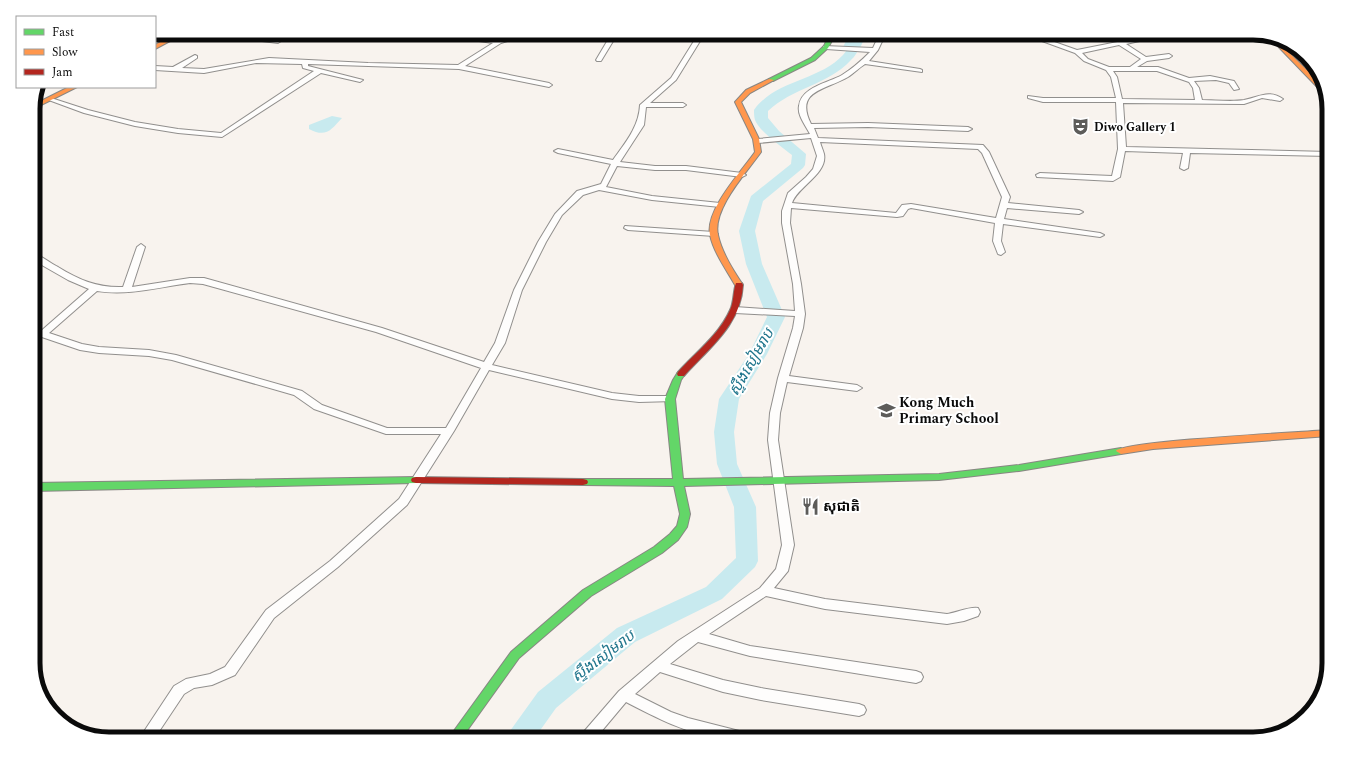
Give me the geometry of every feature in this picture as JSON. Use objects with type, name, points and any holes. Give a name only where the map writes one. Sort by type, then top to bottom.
[{"type":"main road","points":[[156,46],[168,40]]},
{"type":"main road","points":[[458,732],[515,655],[587,593],[658,550],[674,537],[682,527],[685,514],[678,483],[670,399],[677,380],[721,330],[735,310],[739,296],[739,286],[720,250],[714,234],[720,205],[757,154],[759,146],[758,141],[738,102],[740,96],[813,59],[830,47],[832,40]]},
{"type":"main road","points":[[1277,44],[1318,85]]},
{"type":"main road","points":[[40,103],[72,88]]},
{"type":"main road","points":[[40,487],[419,480],[703,483],[939,477],[979,474],[1153,446],[1322,434]]},
{"type":"street","points":[[270,40],[278,41]]},
{"type":"street","points":[[485,40],[499,42]]},
{"type":"street","points":[[459,67],[499,42],[506,40]]},
{"type":"street","points":[[599,60],[610,40]]},
{"type":"street","points":[[643,105],[674,79],[698,40]]},
{"type":"street","points":[[592,732],[624,695],[658,666],[683,645],[764,592],[782,571],[788,545],[773,440],[775,413],[782,378],[790,357],[796,314],[797,284],[786,223],[786,211],[791,195],[809,179],[817,169],[821,156],[815,138],[803,114],[802,106],[805,98],[810,92],[845,76],[864,62],[879,40]]},
{"type":"street","points":[[1043,40],[1077,52],[1086,60],[1108,69],[1158,68],[1188,80],[1196,88],[1199,102]]},
{"type":"street","points":[[1077,52],[1136,40]]},
{"type":"street","points":[[1120,43],[1145,58]]},
{"type":"street","points":[[830,47],[873,50]]},
{"type":"street","points":[[1133,68],[1138,61],[1145,58],[1169,56]]},
{"type":"street","points":[[175,70],[195,57]]},
{"type":"street","points":[[156,68],[204,71],[260,60],[459,67],[549,84]]},
{"type":"street","points":[[306,61],[304,65],[305,67],[360,80]]},
{"type":"street","points":[[864,62],[920,71]]},
{"type":"street","points":[[1040,175],[1082,176],[1110,179],[1116,177],[1122,149],[1119,101],[1114,77],[1108,69]]},
{"type":"street","points":[[49,99],[92,113],[136,124],[178,131],[222,135],[319,71]]},
{"type":"street","points":[[1188,80],[1199,78],[1226,80],[1232,82],[1236,89]]},
{"type":"street","points":[[1030,98],[1044,100],[1199,102],[1244,102],[1264,96],[1280,99]]},
{"type":"street","points":[[643,105],[683,105]]},
{"type":"street","points":[[151,732],[179,690],[191,683],[212,679],[230,671],[270,614],[334,564],[403,502],[419,480],[449,431],[500,343],[518,290],[530,265],[559,214],[580,194],[604,185],[615,163],[640,125],[643,114],[643,105]]},
{"type":"street","points":[[809,126],[868,124],[968,129]]},
{"type":"street","points":[[758,141],[798,137],[980,147],[986,152],[1006,197],[999,221],[996,241],[1001,252]]},
{"type":"street","points":[[1122,149],[1322,154]]},
{"type":"street","points":[[1184,168],[1188,150]]},
{"type":"street","points":[[558,151],[615,163],[655,168],[686,168],[742,176]]},
{"type":"street","points":[[599,188],[652,198],[720,205]]},
{"type":"street","points":[[787,205],[897,215],[900,214],[905,207],[911,206],[1049,229],[1100,235]]},
{"type":"street","points":[[1003,205],[1079,212]]},
{"type":"street","points":[[628,228],[714,234]]},
{"type":"street","points":[[127,289],[141,247]]},
{"type":"street","points":[[40,261],[73,280],[95,288],[127,289],[189,280],[204,281],[379,330],[486,366],[612,396],[639,399],[670,399]]},
{"type":"street","points":[[40,331],[95,288]]},
{"type":"street","points":[[735,310],[796,314]]},
{"type":"street","points":[[40,334],[80,347],[99,350],[149,353],[173,357],[298,393],[318,407],[386,432],[449,431]]},
{"type":"street","points":[[782,378],[857,388]]},
{"type":"street","points":[[764,592],[825,604],[947,619],[964,616],[974,612]]},
{"type":"street","points":[[696,636],[750,651],[916,677]]},
{"type":"street","points":[[658,666],[723,686],[761,694],[859,710]]},
{"type":"street","points":[[624,695],[666,716],[687,724],[721,732]]},
{"type":"water","points":[[846,40],[864,40],[860,48],[843,47]]},
{"type":"water","points":[[332,116],[342,118],[328,131],[320,133],[309,129],[309,125]]},
{"type":"waterway","name":"ស្ទឹងសៀមរាប","points":[[524,732],[547,700],[626,635],[714,593],[747,561],[745,507],[727,464],[724,432],[729,399],[758,354],[776,317],[754,264],[747,231],[756,199],[798,165],[799,154],[774,134],[761,119],[761,110],[770,101],[781,94],[815,79],[837,66],[847,58],[857,40]]},
{"type":"traffic: fast","points":[[771,80],[813,59],[826,47],[830,40]]},
{"type":"traffic: fast","points":[[459,732],[515,655],[587,593],[658,550],[674,537],[682,527],[685,514],[678,483],[670,399],[677,380],[681,374]]},
{"type":"traffic: fast","points":[[583,482],[703,483],[939,477],[1019,468],[1121,451]]},
{"type":"traffic: fast","points":[[40,487],[416,480]]},
{"type":"traffic: slow","points":[[156,46],[168,40]]},
{"type":"traffic: slow","points":[[1277,44],[1318,85]]},
{"type":"traffic: slow","points":[[739,285],[718,248],[714,235],[714,224],[720,205],[758,152],[756,139],[738,102],[748,91],[771,80]]},
{"type":"traffic: slow","points":[[40,104],[72,88]]},
{"type":"traffic: slow","points":[[1121,451],[1153,446],[1322,434]]},
{"type":"traffic: jam","points":[[681,374],[719,334],[727,322],[734,311],[738,298],[739,285]]},
{"type":"traffic: jam","points":[[416,480],[583,482]]},
{"type":"place","name":"Diwo Gallery 1","points":[[1081,127]]},
{"type":"place","name":"Kong Much Primary School","points":[[886,410]]},
{"type":"place","name":"សុជាតិ","points":[[810,506]]}]
